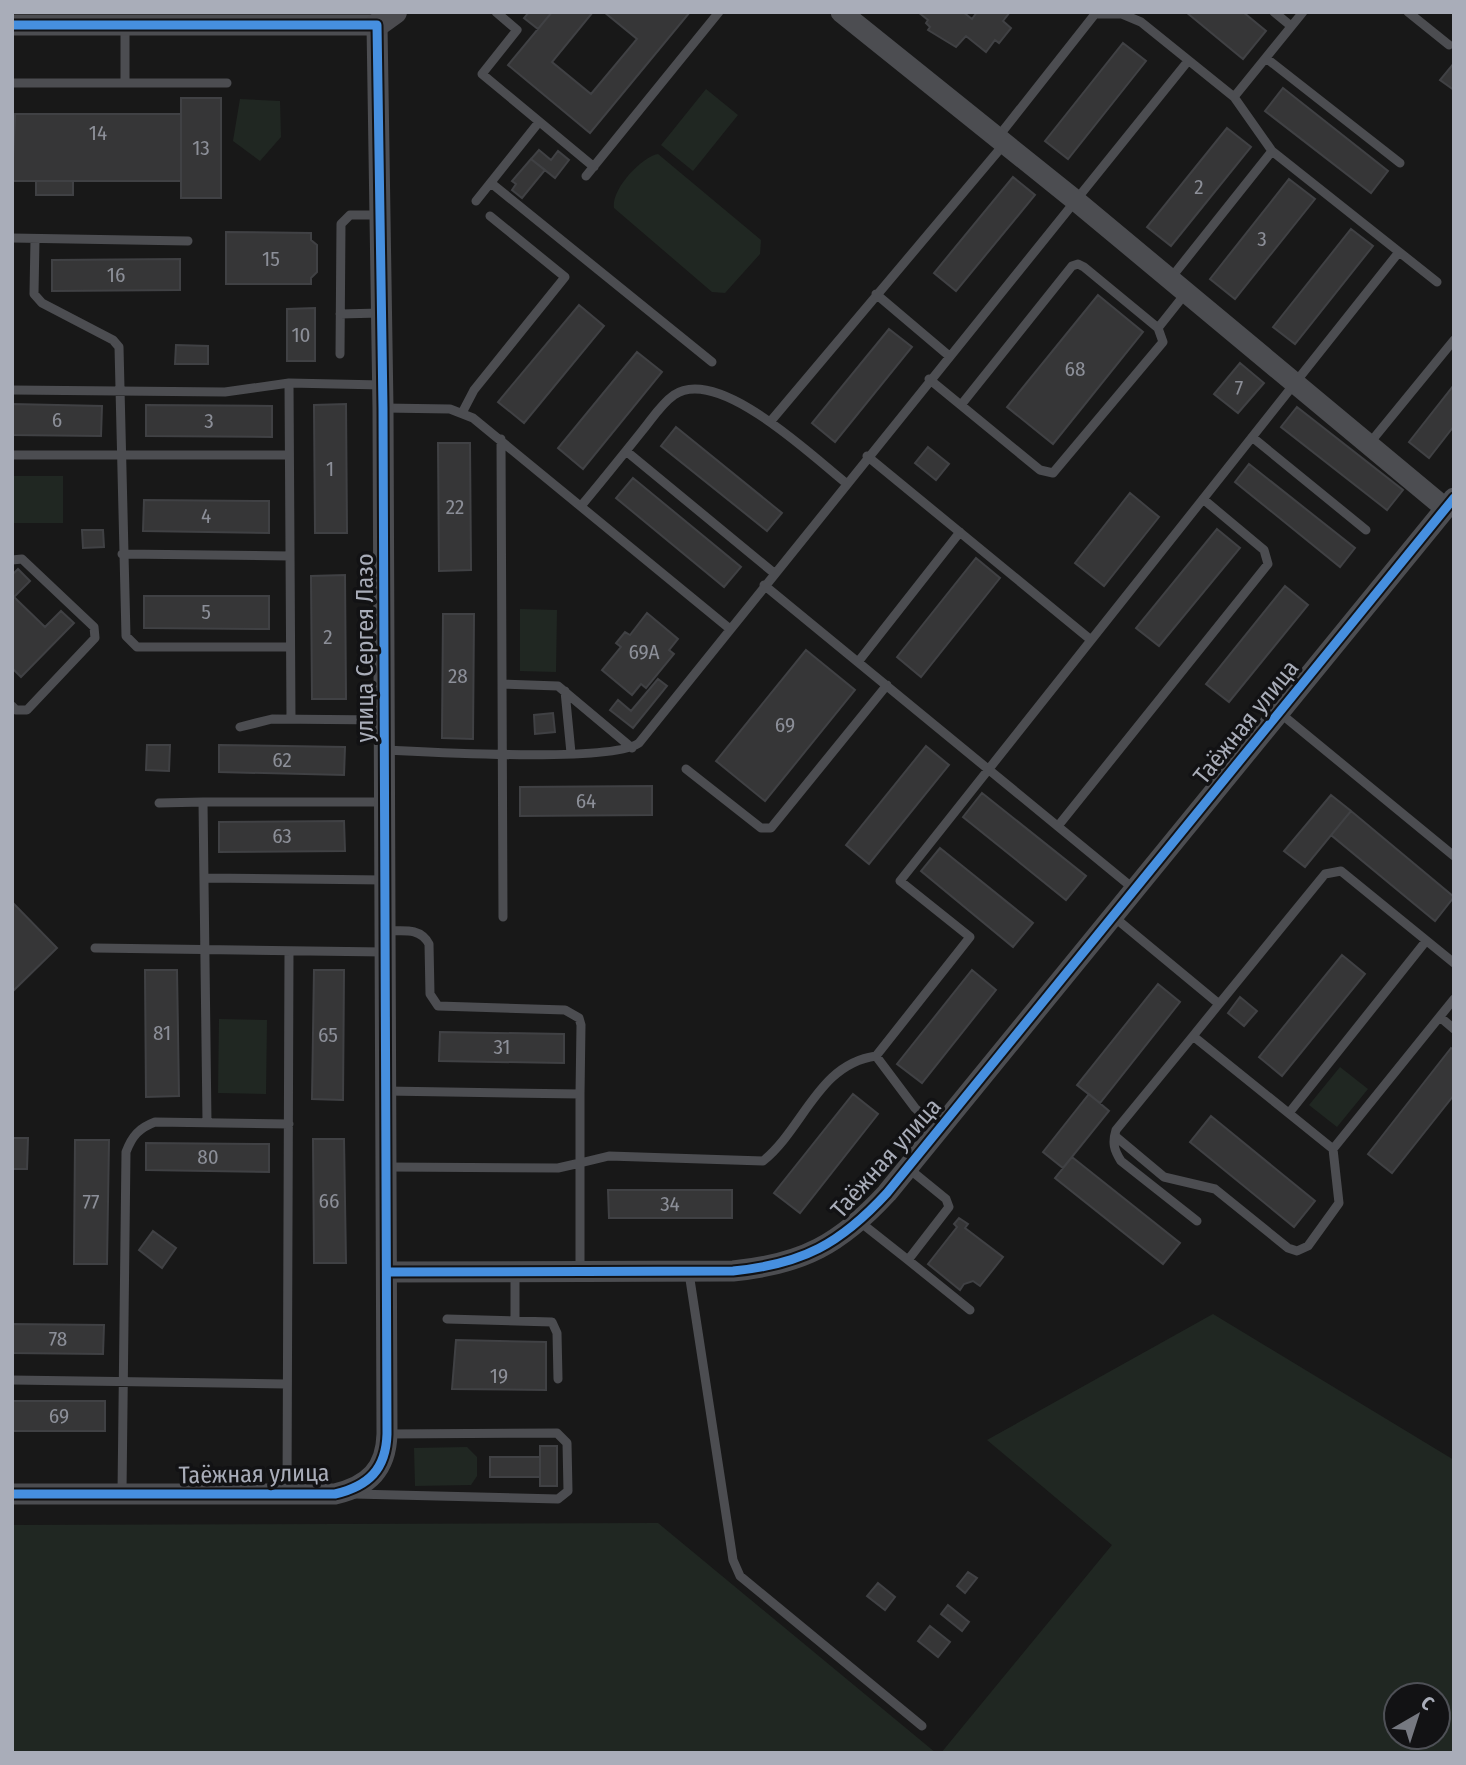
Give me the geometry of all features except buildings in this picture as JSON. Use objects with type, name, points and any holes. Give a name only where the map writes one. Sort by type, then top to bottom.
[{"type":"street","points":[[841,12],[1075,200],[1368,445],[1449,503]]},
{"type":"street","points":[[12,25],[129,20],[386,18]]},
{"type":"street","name":"улица Сергея Лазо","points":[[386,18],[380,215],[387,1272]]},
{"type":"street","name":"Таёжная улица","points":[[12,1494],[335,1494],[352,1490],[371,1478],[384,1461],[387,1434],[387,1272],[688,1271],[768,1267],[800,1259],[823,1248],[860,1222],[908,1168],[1449,503]]},
{"type":"lane","points":[[496,12],[517,30],[482,74],[594,167]]},
{"type":"lane","points":[[586,176],[719,12]]},
{"type":"lane","points":[[1274,12],[1292,26]]},
{"type":"lane","points":[[1234,97],[1303,12]]},
{"type":"lane","points":[[1408,12],[1449,45]]},
{"type":"lane","points":[[770,422],[1001,140],[1094,13],[1122,13],[1131,17],[1234,97],[1272,151],[1437,282]]},
{"type":"lane","points":[[125,83],[129,20]]},
{"type":"lane","points":[[1266,58],[1400,163]]},
{"type":"lane","points":[[385,750],[502,754],[622,751],[632,748],[1188,61]]},
{"type":"lane","points":[[12,83],[228,83]]},
{"type":"lane","points":[[476,201],[539,122]]},
{"type":"lane","points":[[1158,328],[1178,286],[1272,151]]},
{"type":"lane","points":[[491,183],[712,362]]},
{"type":"lane","points":[[340,354],[341,225],[350,215],[380,215]]},
{"type":"lane","points":[[462,413],[474,390],[565,277],[490,216]]},
{"type":"lane","points":[[12,239],[188,241]]},
{"type":"lane","points":[[35,239],[34,294],[42,303],[113,340],[119,347],[126,636],[137,647],[290,647]]},
{"type":"lane","points":[[387,1167],[558,1168],[609,1156],[763,1161],[839,1069],[857,1058],[876,1056],[970,937],[900,881],[1399,252]]},
{"type":"lane","points":[[929,379],[1040,470],[1054,473],[1163,342],[1158,328],[1084,267],[1072,266],[961,405]]},
{"type":"lane","points":[[876,294],[948,355]]},
{"type":"lane","points":[[340,314],[382,313]]},
{"type":"lane","points":[[1368,445],[1454,340]]},
{"type":"lane","points":[[289,383],[291,719]]},
{"type":"lane","points":[[12,390],[225,392],[289,383],[382,385]]},
{"type":"lane","points":[[581,506],[667,401],[687,389],[710,391],[742,404],[770,422],[846,483]]},
{"type":"lane","points":[[383,408],[426,408],[462,413],[500,439],[730,629]]},
{"type":"lane","points":[[1252,437],[1366,530]]},
{"type":"lane","points":[[500,439],[503,917]]},
{"type":"lane","points":[[626,451],[774,573]]},
{"type":"lane","points":[[12,455],[289,456]]},
{"type":"lane","points":[[867,456],[1091,640]]},
{"type":"lane","points":[[1058,826],[1268,564],[1264,550],[1203,499]]},
{"type":"lane","points":[[858,662],[960,532]]},
{"type":"lane","points":[[122,554],[290,556]]},
{"type":"lane","points":[[12,560],[23,559],[93,627],[95,638],[27,709],[16,710],[12,706]]},
{"type":"lane","points":[[764,585],[1134,889]]},
{"type":"lane","points":[[502,684],[551,684],[565,691],[632,748]]},
{"type":"lane","points":[[687,769],[761,828],[771,828],[887,685]]},
{"type":"lane","points":[[565,691],[571,753]]},
{"type":"lane","points":[[1279,712],[1454,856]]},
{"type":"lane","points":[[240,727],[272,719],[385,720]]},
{"type":"lane","points":[[202,802],[207,1122]]},
{"type":"lane","points":[[159,803],[385,802]]},
{"type":"lane","points":[[1197,1222],[1121,1161],[1115,1152],[1115,1136],[1325,874],[1340,871],[1454,963]]},
{"type":"lane","points":[[204,878],[386,880]]},
{"type":"lane","points":[[1112,916],[1219,1004]]},
{"type":"lane","points":[[95,948],[289,952],[386,942],[413,931],[426,937],[429,944],[430,994],[438,1006],[573,1013],[581,1025],[580,1272]]},
{"type":"lane","points":[[1289,1113],[1426,941]]},
{"type":"lane","points":[[287,1494],[289,952]]},
{"type":"lane","points":[[1333,1149],[1454,999]]},
{"type":"lane","points":[[1440,1017],[1454,1028]]},
{"type":"lane","points":[[1115,1136],[1164,1177],[1215,1189],[1288,1248],[1297,1251],[1308,1247],[1339,1203],[1333,1149],[1193,1036]]},
{"type":"lane","points":[[876,1056],[915,1108],[939,1130]]},
{"type":"lane","points":[[386,1091],[580,1094]]},
{"type":"lane","points":[[122,1494],[125,1152],[130,1139],[148,1124],[289,1124]]},
{"type":"lane","points":[[908,1168],[946,1199],[949,1207],[908,1260]]},
{"type":"lane","points":[[860,1222],[970,1310]]},
{"type":"lane","points":[[688,1271],[733,1560],[740,1576],[922,1726]]},
{"type":"lane","points":[[515,1272],[515,1318]]},
{"type":"lane","points":[[447,1319],[546,1319],[556,1326],[558,1379]]},
{"type":"lane","points":[[12,1380],[286,1384]]},
{"type":"lane","points":[[335,1494],[558,1499],[568,1491],[567,1443],[557,1433],[387,1434]]},
{"type":"shaded area","points":[[706,89],[738,115],[693,171],[661,145]]},
{"type":"shaded area","points":[[240,99],[280,101],[281,137],[260,161],[233,141]]},
{"type":"shaded area","points":[[658,154],[761,240],[760,254],[725,293],[712,292],[614,208],[617,192],[628,175],[651,156]]},
{"type":"shaded area","points":[[12,476],[63,476],[63,523],[12,523]]},
{"type":"shaded area","points":[[520,609],[557,610],[556,672],[520,671]]},
{"type":"shaded area","points":[[219,1019],[267,1020],[266,1094],[218,1093]]},
{"type":"shaded area","points":[[1340,1067],[1368,1089],[1337,1127],[1309,1105]]},
{"type":"shaded area","points":[[1213,1314],[1454,1460],[1454,1753],[941,1753],[1112,1545],[987,1440]]},
{"type":"shaded area","points":[[467,1447],[477,1457],[477,1476],[471,1485],[415,1486],[414,1448]]},
{"type":"shaded area","points":[[658,1523],[936,1753],[12,1753],[12,1525]]},
{"type":"cycle path","points":[[12,25],[377,25],[383,408],[387,1434],[383,1457],[373,1474],[357,1486],[335,1494],[12,1494]]},
{"type":"cycle path","points":[[387,1272],[733,1271],[758,1268],[800,1257],[853,1226],[887,1193],[1454,498]]}]
